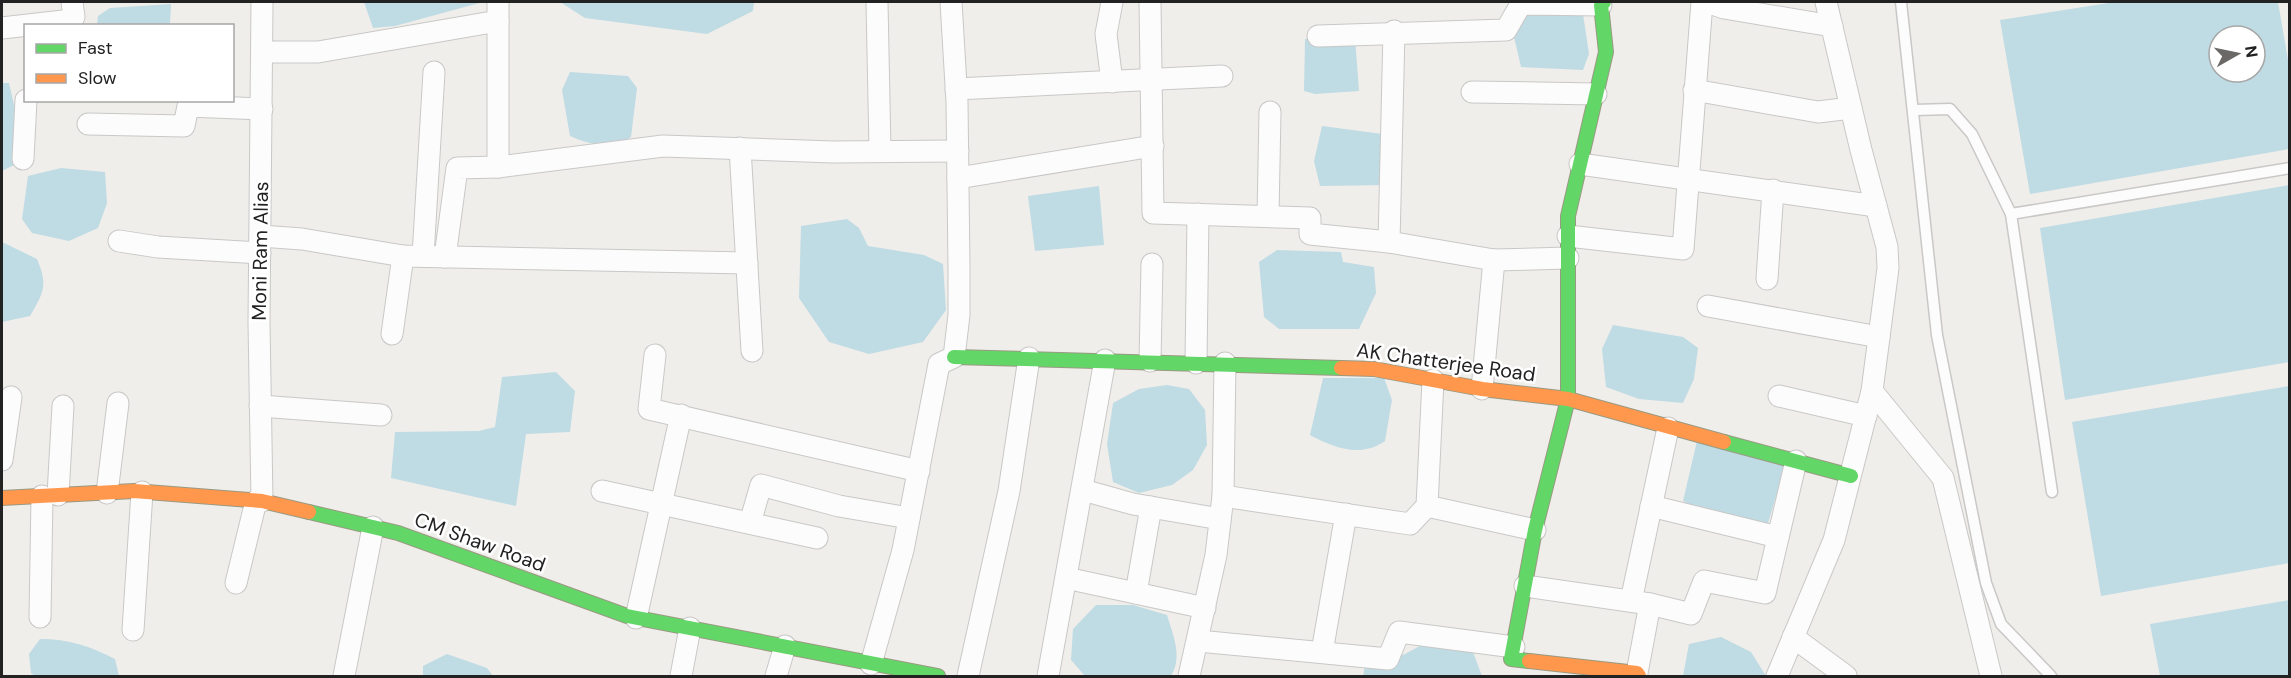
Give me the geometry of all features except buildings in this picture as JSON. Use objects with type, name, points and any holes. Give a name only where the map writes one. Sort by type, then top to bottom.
[{"type":"street","points":[[29,24],[72,20],[74,17],[72,2]]},
{"type":"street","name":"Moni Ram Alias","points":[[236,583],[259,501],[262,2]]},
{"type":"street","points":[[877,2],[880,151]]},
{"type":"street","points":[[871,663],[903,550],[939,364],[954,357],[959,315],[958,151],[951,2]]},
{"type":"street","points":[[1112,2],[1106,34],[1112,82]]},
{"type":"street","points":[[1150,2],[1153,78],[1153,213],[1310,218],[1310,234],[1389,242],[1494,260],[1568,258]]},
{"type":"street","points":[[1568,236],[1683,249],[1702,2]]},
{"type":"street","points":[[1707,2],[1724,8],[1832,26]]},
{"type":"street","points":[[1777,676],[1834,540],[1872,391],[1888,268],[1887,247],[1826,2]]},
{"type":"street","points":[[1318,36],[1506,30],[1521,4],[1603,3],[1606,52],[1568,216],[1568,399],[1535,530],[1511,659],[1638,675],[1640,602],[1651,506],[1668,428]]},
{"type":"street","points":[[263,52],[318,52],[498,11],[498,167]]},
{"type":"street","points":[[2,28],[24,25]]},
{"type":"street","points":[[1389,242],[1394,32]]},
{"type":"street","points":[[392,334],[413,256],[434,72]]},
{"type":"street","points":[[956,89],[1222,76]]},
{"type":"street","points":[[1694,90],[1818,112],[1851,108]]},
{"type":"street","points":[[1472,92],[1596,94]]},
{"type":"street","points":[[23,159],[26,102]]},
{"type":"street","points":[[88,124],[184,126],[188,106],[262,109]]},
{"type":"street","points":[[1268,215],[1270,112]]},
{"type":"street","points":[[445,257],[457,168],[498,167],[663,146],[958,151]]},
{"type":"street","points":[[958,178],[1153,146]]},
{"type":"street","points":[[740,148],[752,351]]},
{"type":"street","points":[[1580,164],[1688,177],[1876,206]]},
{"type":"street","points":[[1767,279],[1773,190]]},
{"type":"street","points":[[1196,363],[1198,214]]},
{"type":"street","points":[[119,241],[158,247],[260,244],[302,239],[413,256],[747,263]]},
{"type":"street","points":[[1482,388],[1494,260]]},
{"type":"street","points":[[1150,361],[1152,264]]},
{"type":"street","points":[[1708,306],[1879,337]]},
{"type":"street","points":[[655,355],[649,409],[919,471]]},
{"type":"street","name":"AK Chatterjee Road","points":[[954,357],[1374,369],[1482,388],[1568,399],[1851,476]]},
{"type":"street","points":[[968,676],[1010,491],[1029,358]]},
{"type":"street","points":[[1048,676],[1105,360]]},
{"type":"street","points":[[1189,676],[1205,608],[1223,496],[1225,363]]},
{"type":"street","points":[[1223,496],[1410,524],[1427,506],[1433,380]]},
{"type":"street","points":[[1872,391],[1943,478],[1990,676]]},
{"type":"street","points":[[1779,396],[1866,416]]},
{"type":"street","points":[[2,460],[11,397]]},
{"type":"street","points":[[107,492],[118,403]]},
{"type":"street","points":[[40,617],[50,496],[63,406]]},
{"type":"street","points":[[260,406],[381,415]]},
{"type":"street","points":[[636,618],[681,415]]},
{"type":"street","points":[[1525,586],[1640,602],[1691,614],[1704,581],[1765,593],[1796,461]]},
{"type":"street","points":[[750,523],[761,485],[839,506],[909,518]]},
{"type":"street","points":[[1083,490],[1151,507],[1220,519]]},
{"type":"street","points":[[602,491],[817,538]]},
{"type":"street","points":[[133,630],[142,492]]},
{"type":"street","name":"CM Shaw Road","points":[[2,498],[142,492],[259,501],[398,533],[636,618],[785,646],[837,667],[871,663],[936,676]]},
{"type":"street","points":[[1427,506],[1535,530]]},
{"type":"street","points":[[1651,506],[1778,537]]},
{"type":"street","points":[[1136,593],[1151,507]]},
{"type":"street","points":[[1322,652],[1346,514]]},
{"type":"street","points":[[344,676],[373,527]]},
{"type":"street","points":[[1066,578],[1205,608]]},
{"type":"street","points":[[681,676],[690,628]]},
{"type":"street","points":[[1198,641],[1388,659],[1399,632],[1514,647]]},
{"type":"street","points":[[1793,637],[1846,676]]},
{"type":"street","points":[[776,676],[785,646]]},
{"type":"lane","points":[[1901,2],[1937,335],[1986,583],[2001,624],[2051,676]]},
{"type":"lane","points":[[1914,110],[1950,109],[1972,134],[2011,214],[2052,492]]},
{"type":"lane","points":[[2011,214],[2289,168]]},
{"type":"water","points":[[364,2],[483,2],[395,26],[373,28]]},
{"type":"water","points":[[560,2],[754,2],[753,11],[707,34],[585,18]]},
{"type":"water","points":[[2115,2],[2278,2],[2289,66],[2289,149],[2030,194],[2000,20]]},
{"type":"water","points":[[171,4],[170,24],[97,24],[98,16],[110,8]]},
{"type":"water","points":[[1521,12],[1583,14],[1589,54],[1583,70],[1521,67],[1514,37]]},
{"type":"water","points":[[1355,38],[1359,91],[1315,94],[1304,91],[1305,39]]},
{"type":"water","points":[[570,72],[628,76],[637,88],[631,137],[616,144],[601,145],[570,136],[562,90]]},
{"type":"water","points":[[2,83],[9,83],[19,127],[14,165],[2,171]]},
{"type":"water","points":[[1322,126],[1390,135],[1387,185],[1320,186],[1314,161]]},
{"type":"water","points":[[61,168],[105,172],[107,203],[98,228],[69,241],[32,233],[22,219],[28,176]]},
{"type":"water","points":[[2289,185],[2289,362],[2065,400],[2040,228]]},
{"type":"water","points":[[1099,186],[1104,245],[1035,251],[1028,196]]},
{"type":"water","points":[[847,219],[859,228],[868,246],[924,255],[943,264],[946,310],[923,342],[869,354],[829,342],[799,298],[801,226]]},
{"type":"water","points":[[2,242],[37,259],[43,276],[43,288],[39,301],[30,316],[2,322]]},
{"type":"water","points":[[1277,250],[1341,252],[1343,262],[1374,267],[1376,293],[1359,329],[1279,329],[1264,317],[1259,262]]},
{"type":"water","points":[[1613,325],[1683,337],[1698,348],[1694,379],[1683,403],[1639,399],[1606,387],[1602,349]]},
{"type":"water","points":[[556,372],[575,391],[570,432],[526,434],[516,506],[391,478],[395,432],[479,431],[495,427],[502,377]]},
{"type":"water","points":[[1323,378],[1384,378],[1392,400],[1385,441],[1367,449],[1357,450],[1328,444],[1310,435]]},
{"type":"water","points":[[1167,385],[1189,389],[1205,410],[1207,445],[1193,470],[1172,485],[1139,493],[1113,482],[1107,444],[1113,403],[1139,389]]},
{"type":"water","points":[[2289,386],[2289,563],[2101,596],[2072,422]]},
{"type":"water","points":[[1697,441],[1785,465],[1767,527],[1703,512],[1683,501]]},
{"type":"water","points":[[2289,600],[2289,676],[2160,676],[2150,624]]},
{"type":"water","points":[[1096,605],[1133,605],[1167,615],[1177,654],[1175,669],[1171,676],[1085,676],[1071,660],[1073,629]]},
{"type":"water","points":[[1721,637],[1751,652],[1766,676],[1683,676],[1689,644]]},
{"type":"water","points":[[40,639],[70,642],[106,654],[115,659],[119,676],[35,676],[31,673],[29,654]]},
{"type":"water","points":[[1429,641],[1470,644],[1482,676],[1363,676],[1365,666],[1405,654]]},
{"type":"water","points":[[447,654],[487,668],[493,676],[423,676],[423,666]]},
{"type":"traffic: fast","points":[[1529,661],[1511,659],[1535,530],[1568,399],[1568,216],[1606,52],[1601,5],[1604,2]]},
{"type":"traffic: fast","points":[[954,357],[1341,368]]},
{"type":"traffic: fast","points":[[1724,442],[1851,476]]},
{"type":"traffic: fast","points":[[309,512],[398,533],[627,616],[938,676]]},
{"type":"traffic: slow","points":[[1341,368],[1374,369],[1482,389],[1568,399],[1724,442]]},
{"type":"traffic: slow","points":[[2,498],[134,491],[262,501],[309,512]]},
{"type":"traffic: slow","points":[[1529,661],[1637,673],[1639,676]]}]
